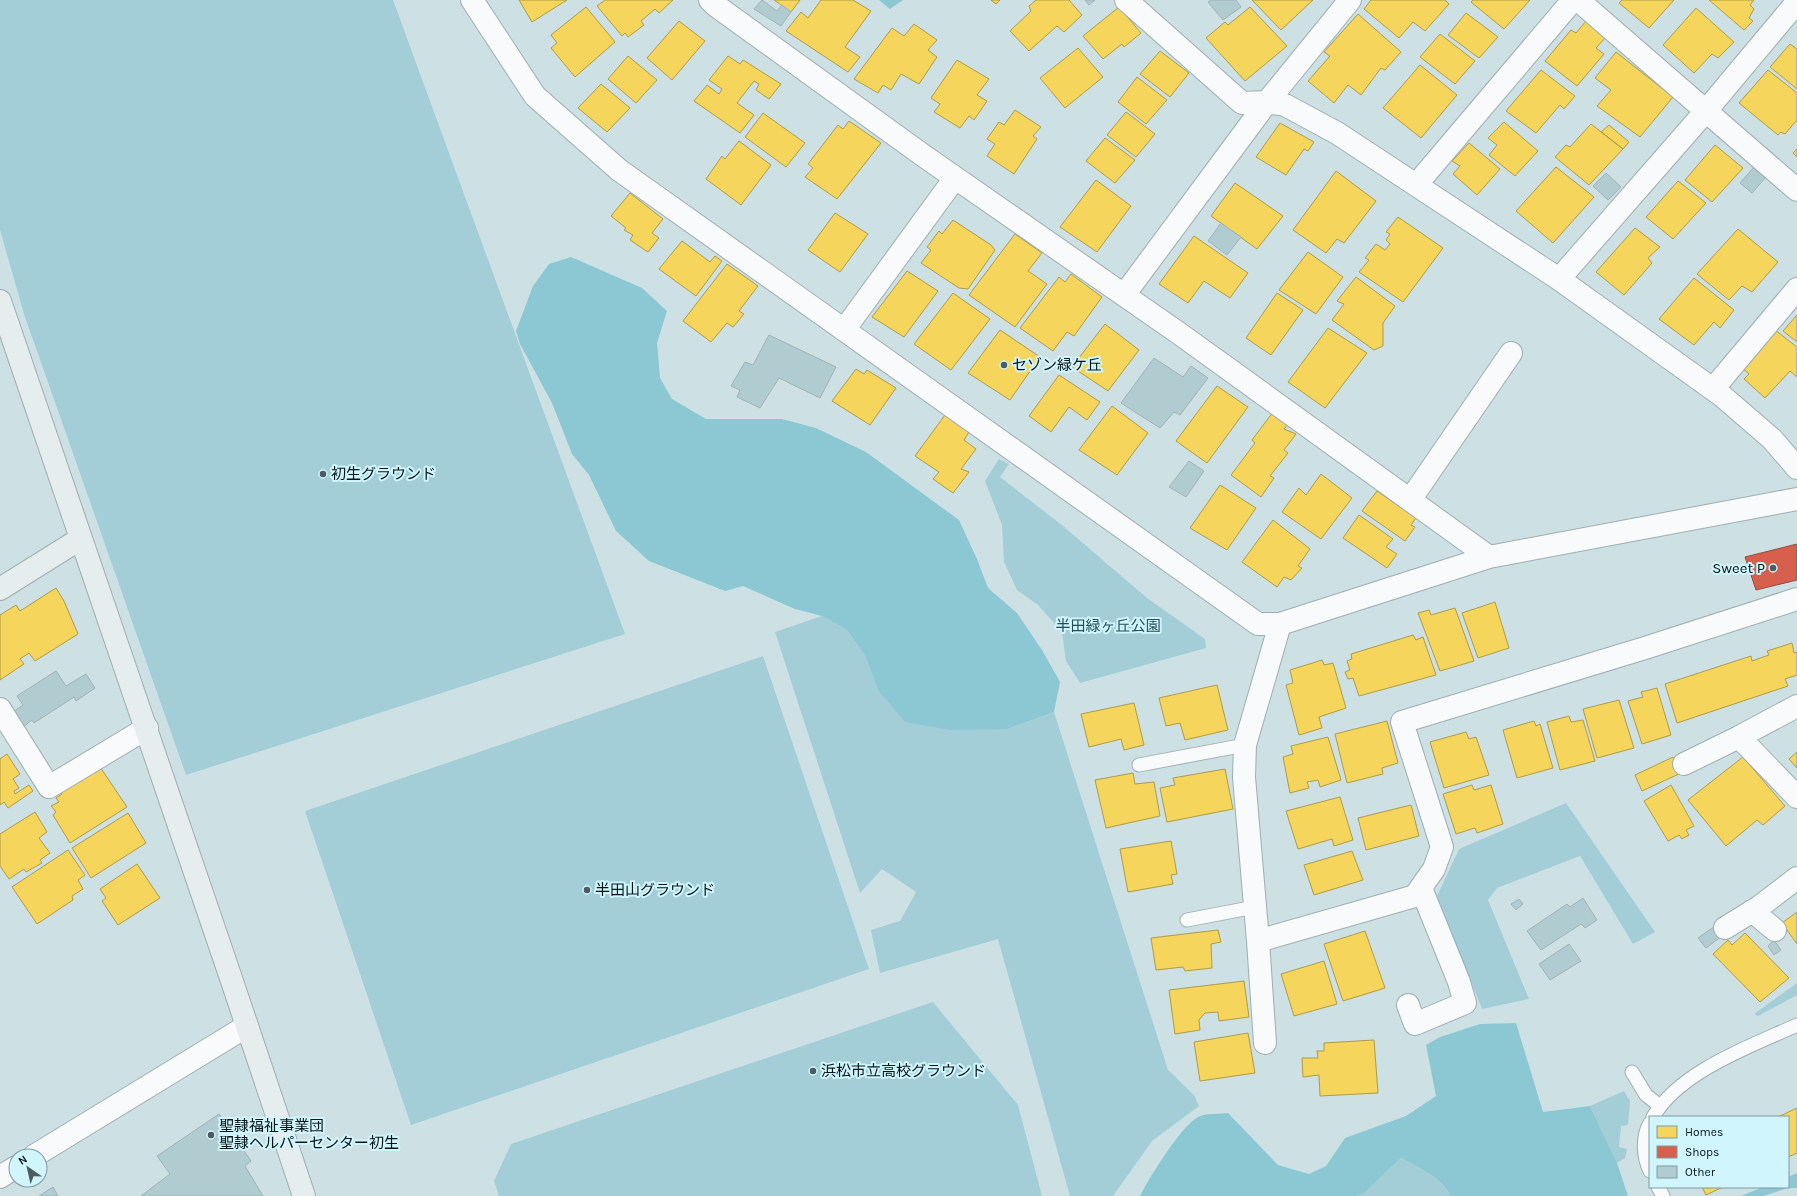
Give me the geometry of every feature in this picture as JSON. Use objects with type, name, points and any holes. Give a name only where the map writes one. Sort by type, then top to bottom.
[{"type":"street","points":[[472,0],[535,96],[619,170],[1258,624],[1280,624],[1489,557],[1797,499]]},
{"type":"street","points":[[710,0],[721,10],[955,178],[1124,296],[1489,557]]},
{"type":"street","points":[[1126,0],[1242,103],[1267,102],[1285,105],[1337,133],[1559,279],[1713,389],[1772,439],[1797,468]]},
{"type":"street","points":[[1416,185],[1573,0]]},
{"type":"street","points":[[1578,0],[1705,112],[1797,190]]},
{"type":"street","points":[[1124,296],[1267,102],[1349,1]]},
{"type":"street","points":[[1559,279],[1705,112],[1797,2]]},
{"type":"street","points":[[844,330],[955,178]]},
{"type":"street","points":[[1713,389],[1797,289]]},
{"type":"street","points":[[0,301],[80,539],[147,728],[304,1196]]},
{"type":"street","points":[[1410,500],[1511,353]]},
{"type":"street","points":[[0,589],[80,539]]},
{"type":"street","points":[[1258,941],[1415,896],[1434,869],[1442,846],[1402,722],[1645,648],[1797,599]]},
{"type":"street","points":[[1265,1043],[1244,777],[1245,745],[1280,624]]},
{"type":"street","points":[[1684,764],[1797,706]]},
{"type":"street","points":[[0,709],[49,787],[147,728]]},
{"type":"street","points":[[1739,737],[1797,797]]},
{"type":"street","points":[[1725,928],[1752,912],[1797,878]]},
{"type":"street","points":[[1408,1005],[1415,1024],[1464,1003],[1459,982],[1421,888]]},
{"type":"street","points":[[1752,912],[1775,930]]},
{"type":"street","points":[[47,1148],[247,1026]]},
{"type":"lane","points":[[1140,765],[1245,745]]},
{"type":"lane","points":[[1187,920],[1255,907]]},
{"type":"lane","points":[[1632,1072],[1657,1112],[1678,1089],[1704,1071],[1797,1025]]},
{"type":"lane","points":[[1649,1124],[1646,1129],[1644,1147],[1649,1167]]},
{"type":"green space","name":"初生グラウンド","points":[[0,0],[393,0],[625,634],[186,775],[24,314],[0,230]]},
{"type":"green space","name":"半田緑ヶ丘公園","points":[[999,459],[1009,464],[1000,477],[1063,526],[1147,598],[1205,639],[1206,648],[1080,683],[1066,661],[1062,632],[1038,605],[1017,590],[1004,562],[1002,525],[985,481]]},
{"type":"green space","points":[[822,616],[847,630],[865,656],[878,690],[1008,729],[1054,712],[1168,1070],[1194,1095],[1199,1106],[1152,1141],[1113,1196],[1070,1196],[998,939],[880,973],[871,930],[900,921],[916,892],[882,869],[860,893],[775,632]]},
{"type":"green space","name":"半田山グラウンド","points":[[763,656],[869,969],[411,1125],[305,811]]},
{"type":"green space","points":[[1566,803],[1655,932],[1633,944],[1580,856],[1497,888],[1488,900],[1529,999],[1482,1009],[1437,896],[1459,849]]},
{"type":"green space","points":[[1797,983],[1797,995],[1758,1016],[1754,1014]]},
{"type":"green space","name":"浜松市立高校グラウンド","points":[[933,1002],[1018,1105],[1042,1196],[499,1196],[494,1181],[511,1144]]},
{"type":"green space","points":[[1624,1091],[1630,1101],[1628,1125],[1621,1126],[1619,1147],[1627,1149],[1625,1158],[1617,1163],[1590,1106]]},
{"type":"green space","points":[[1401,1158],[1436,1178],[1447,1189],[1451,1196],[1356,1196],[1363,1194]]},
{"type":"shaded area","points":[[879,0],[903,0],[890,9]]},
{"type":"shaded area","points":[[571,257],[642,288],[667,311],[657,343],[660,378],[672,399],[706,419],[782,419],[816,428],[866,452],[959,520],[977,559],[988,588],[1017,613],[1042,650],[1060,682],[1054,712],[1008,729],[950,730],[905,722],[878,690],[865,656],[847,630],[822,616],[795,609],[743,586],[725,591],[649,561],[616,531],[589,475],[572,454],[552,403],[520,344],[516,331],[533,286],[549,264]]},
{"type":"shaded area","points":[[1516,1023],[1543,1112],[1590,1106],[1617,1163],[1628,1196],[1451,1196],[1442,1183],[1436,1178],[1401,1158],[1363,1194],[1356,1196],[1140,1196],[1150,1177],[1183,1131],[1198,1117],[1208,1114],[1228,1113],[1278,1165],[1309,1174],[1326,1166],[1345,1138],[1406,1116],[1436,1096],[1426,1045],[1440,1037],[1480,1024]]},
{"type":"shaded area","points":[[1797,1173],[1797,1188],[1789,1188],[1789,1177]]},
{"type":"shaded area","points":[[1761,1188],[1787,1188],[1764,1196],[1741,1196]]},
{"type":"building: Homes","points":[[519,0],[567,0],[532,22]]},
{"type":"building: Homes","points":[[605,0],[673,0],[659,13],[655,9],[641,21],[644,25],[628,37],[625,33],[622,36],[597,6]]},
{"type":"building: Homes","points":[[774,0],[800,0],[791,12]]},
{"type":"building: Homes","points":[[821,0],[853,0],[871,11],[845,47],[860,57],[848,72],[786,31],[801,12],[808,18]]},
{"type":"building: Homes","points":[[991,0],[1000,0],[996,4]]},
{"type":"building: Homes","points":[[1036,0],[1069,0],[1082,15],[1064,32],[1057,26],[1029,51],[1010,31],[1031,11],[1029,6]]},
{"type":"building: Homes","points":[[1252,0],[1313,0],[1281,30]]},
{"type":"building: Homes","points":[[1371,0],[1445,0],[1449,4],[1425,31],[1413,22],[1399,38],[1364,9]]},
{"type":"building: Homes","points":[[1473,0],[1530,0],[1504,29],[1471,2]]},
{"type":"building: Homes","points":[[1622,0],[1674,0],[1649,28],[1619,3]]},
{"type":"building: Homes","points":[[1709,0],[1754,0],[1750,5],[1754,9],[1749,18],[1753,21],[1744,30]]},
{"type":"building: Homes","points":[[586,7],[615,42],[575,77],[551,48],[557,43],[551,35]]},
{"type":"building: Homes","points":[[1119,7],[1141,33],[1124,47],[1122,44],[1103,59],[1083,36]]},
{"type":"building: Homes","points":[[1250,7],[1287,46],[1245,81],[1206,38],[1225,22],[1228,25]]},
{"type":"building: Homes","points":[[1696,8],[1734,42],[1718,58],[1712,54],[1694,73],[1663,45]]},
{"type":"building: Homes","points":[[1466,13],[1498,37],[1479,58],[1448,35]]},
{"type":"building: Homes","points":[[1358,14],[1401,52],[1385,70],[1381,68],[1361,95],[1348,85],[1334,103],[1308,81],[1330,56],[1324,52]]},
{"type":"building: Homes","points":[[679,21],[705,41],[672,80],[647,58]]},
{"type":"building: Homes","points":[[1586,21],[1606,37],[1596,48],[1604,54],[1577,86],[1545,61],[1571,30],[1576,33]]},
{"type":"building: Homes","points":[[914,24],[937,40],[928,50],[937,57],[919,84],[901,74],[891,90],[883,85],[878,93],[854,79],[892,28],[904,36]]},
{"type":"building: Homes","points":[[1440,34],[1475,61],[1455,84],[1420,57]]},
{"type":"building: Homes","points":[[1790,44],[1797,49],[1797,89],[1770,67]]},
{"type":"building: Homes","points":[[1078,48],[1103,77],[1065,108],[1040,78]]},
{"type":"building: Homes","points":[[1160,51],[1189,73],[1170,97],[1140,74]]},
{"type":"building: Homes","points":[[1616,52],[1673,97],[1640,137],[1597,106],[1611,90],[1595,78]]},
{"type":"building: Homes","points":[[628,56],[657,80],[636,103],[608,79]]},
{"type":"building: Homes","points":[[728,56],[740,64],[743,60],[781,84],[769,99],[756,90],[759,84],[754,81],[737,103],[754,115],[740,133],[694,101],[707,85],[719,94],[722,89],[709,80]]},
{"type":"building: Homes","points":[[957,60],[989,79],[977,95],[987,101],[974,120],[969,116],[960,128],[934,112],[940,104],[931,98]]},
{"type":"building: Homes","points":[[1420,65],[1457,95],[1421,138],[1383,108]]},
{"type":"building: Homes","points":[[1541,70],[1575,96],[1564,109],[1560,105],[1536,133],[1506,111]]},
{"type":"building: Homes","points":[[1768,70],[1797,93],[1797,120],[1785,134],[1781,132],[1778,135],[1739,103]]},
{"type":"building: Homes","points":[[1137,77],[1167,100],[1146,124],[1118,102]]},
{"type":"building: Homes","points":[[601,84],[630,108],[607,132],[578,108]]},
{"type":"building: Homes","points":[[1015,110],[1041,127],[1033,136],[1037,139],[1014,174],[987,156],[995,144],[987,139],[999,122],[1004,125]]},
{"type":"building: Homes","points":[[1126,112],[1155,134],[1136,157],[1107,135]]},
{"type":"building: Homes","points":[[763,113],[805,143],[786,167],[745,137]]},
{"type":"building: Homes","points":[[849,121],[881,143],[837,199],[805,177],[813,168],[808,164],[838,125],[843,129]]},
{"type":"building: Homes","points":[[1504,122],[1538,151],[1515,176],[1489,155],[1497,145],[1488,138]]},
{"type":"building: Homes","points":[[1280,123],[1314,142],[1308,151],[1304,149],[1286,175],[1256,157]]},
{"type":"building: Homes","points":[[1591,124],[1623,149],[1589,185],[1555,157],[1566,145],[1570,147]]},
{"type":"building: Homes","points":[[1609,125],[1629,142],[1623,149],[1601,132]]},
{"type":"building: Homes","points":[[1105,138],[1135,160],[1115,183],[1086,161]]},
{"type":"building: Homes","points":[[739,141],[771,165],[741,205],[706,179],[722,156],[725,159]]},
{"type":"building: Homes","points":[[1469,143],[1500,169],[1477,195],[1453,174],[1460,166],[1452,161]]},
{"type":"building: Homes","points":[[1715,145],[1743,168],[1712,202],[1685,180]]},
{"type":"building: Homes","points":[[1797,149],[1797,157],[1793,153]]},
{"type":"building: Homes","points":[[1556,167],[1594,197],[1553,243],[1516,211]]},
{"type":"building: Homes","points":[[1336,171],[1376,201],[1344,243],[1337,239],[1326,253],[1293,230]]},
{"type":"building: Homes","points":[[1096,180],[1131,206],[1097,252],[1060,227]]},
{"type":"building: Homes","points":[[1678,181],[1706,203],[1673,239],[1646,217]]},
{"type":"building: Homes","points":[[1235,183],[1283,216],[1257,249],[1211,216]]},
{"type":"building: Homes","points":[[630,193],[663,219],[652,233],[659,238],[648,252],[630,240],[633,235],[624,230],[626,228],[611,216]]},
{"type":"building: Homes","points":[[835,213],[868,234],[840,272],[808,250]]},
{"type":"building: Homes","points":[[1398,217],[1443,248],[1403,302],[1359,272],[1369,260],[1365,258],[1376,244],[1385,250],[1390,244],[1386,240],[1390,234],[1386,232]]},
{"type":"building: Homes","points":[[953,220],[991,245],[995,250],[968,289],[959,288],[921,263],[931,250],[927,247],[939,231],[942,234]]},
{"type":"building: Homes","points":[[1635,228],[1660,247],[1648,258],[1652,263],[1624,295],[1596,272]]},
{"type":"building: Homes","points":[[1738,229],[1778,262],[1752,292],[1742,286],[1729,300],[1697,274]]},
{"type":"building: Homes","points":[[1015,234],[1042,253],[1028,271],[1047,284],[1015,327],[969,295]]},
{"type":"building: Homes","points":[[1194,236],[1248,273],[1230,298],[1204,281],[1188,303],[1159,284]]},
{"type":"building: Homes","points":[[682,241],[710,262],[715,256],[722,261],[696,296],[659,269]]},
{"type":"building: Homes","points":[[1308,252],[1343,277],[1316,314],[1279,290]]},
{"type":"building: Homes","points":[[727,264],[758,286],[739,311],[744,314],[733,327],[727,323],[711,342],[683,321]]},
{"type":"building: Homes","points":[[907,271],[938,291],[904,337],[872,317]]},
{"type":"building: Homes","points":[[1071,274],[1102,297],[1074,336],[1067,332],[1053,351],[1020,328],[1059,277],[1065,282]]},
{"type":"building: Homes","points":[[1356,277],[1395,306],[1383,323],[1383,346],[1374,350],[1332,320],[1344,304],[1337,301]]},
{"type":"building: Homes","points":[[1694,278],[1734,310],[1720,328],[1714,322],[1694,345],[1659,319]]},
{"type":"building: Homes","points":[[953,293],[990,319],[951,370],[914,344]]},
{"type":"building: Homes","points":[[1277,293],[1303,310],[1271,355],[1246,338]]},
{"type":"building: Homes","points":[[1797,315],[1797,342],[1783,331]]},
{"type":"building: Homes","points":[[1105,324],[1139,350],[1108,391],[1072,367]]},
{"type":"building: Homes","points":[[1328,328],[1367,353],[1325,408],[1288,382]]},
{"type":"building: Homes","name":"セゾン緑ケ丘","points":[[1000,330],[1040,357],[1010,400],[968,373]]},
{"type":"building: Homes","points":[[1775,330],[1797,347],[1797,377],[1790,371],[1765,398],[1744,379],[1749,374],[1741,367]]},
{"type":"building: Homes","points":[[856,369],[864,374],[867,370],[896,388],[870,425],[832,401]]},
{"type":"building: Homes","points":[[1059,375],[1100,402],[1087,420],[1069,407],[1051,432],[1029,416]]},
{"type":"building: Homes","points":[[1217,386],[1248,407],[1207,463],[1176,441]]},
{"type":"building: Homes","points":[[1112,406],[1148,433],[1117,475],[1079,450]]},
{"type":"building: Homes","points":[[1273,412],[1289,423],[1284,429],[1296,434],[1284,450],[1288,453],[1270,476],[1274,478],[1261,497],[1231,475],[1255,443],[1252,440]]},
{"type":"building: Homes","points":[[945,415],[969,432],[964,440],[976,449],[961,469],[969,472],[953,493],[933,479],[939,472],[915,456]]},
{"type":"building: Homes","points":[[1321,474],[1352,498],[1321,539],[1282,512],[1299,488],[1306,495]]},
{"type":"building: Homes","points":[[1220,485],[1256,508],[1227,550],[1190,528]]},
{"type":"building: Homes","points":[[1377,491],[1416,518],[1411,525],[1415,527],[1405,541],[1362,511]]},
{"type":"building: Homes","points":[[1359,515],[1393,539],[1386,547],[1397,554],[1387,568],[1343,538]]},
{"type":"building: Homes","points":[[1273,520],[1310,549],[1298,566],[1302,568],[1291,580],[1284,577],[1277,587],[1242,562]]},
{"type":"building: Homes","points":[[56,588],[64,601],[78,634],[35,661],[29,653],[20,659],[24,664],[0,680],[0,615],[16,605],[20,611]]},
{"type":"building: Homes","points":[[1495,602],[1509,648],[1478,658],[1462,613]]},
{"type":"building: Homes","points":[[1455,608],[1474,661],[1440,671],[1418,613],[1429,610],[1431,615]]},
{"type":"building: Homes","points":[[1413,635],[1416,640],[1423,637],[1436,675],[1359,696],[1353,678],[1348,679],[1345,672],[1350,670],[1347,661],[1352,659],[1351,654]]},
{"type":"building: Homes","points":[[1792,643],[1794,653],[1797,652],[1797,675],[1785,679],[1788,686],[1677,723],[1665,684],[1751,656],[1752,661],[1769,655],[1767,651]]},
{"type":"building: Homes","points":[[1322,660],[1324,665],[1333,663],[1346,708],[1319,717],[1322,728],[1299,735],[1286,685],[1293,683],[1290,670]]},
{"type":"building: Homes","points":[[1217,685],[1228,730],[1185,740],[1180,723],[1166,726],[1159,698]]},
{"type":"building: Homes","points":[[1657,688],[1671,735],[1642,744],[1628,701],[1643,697],[1641,692]]},
{"type":"building: Homes","points":[[1619,700],[1634,748],[1597,758],[1583,709]]},
{"type":"building: Homes","points":[[1134,703],[1144,745],[1124,750],[1121,739],[1089,747],[1081,714]]},
{"type":"building: Homes","points":[[1569,716],[1571,722],[1583,720],[1595,761],[1560,770],[1547,722]]},
{"type":"building: Homes","points":[[1387,721],[1398,763],[1382,768],[1383,774],[1347,783],[1335,734]]},
{"type":"building: Homes","points":[[1534,721],[1536,726],[1540,724],[1553,768],[1517,778],[1503,730]]},
{"type":"building: Homes","points":[[1466,732],[1469,739],[1476,737],[1489,775],[1444,788],[1430,742]]},
{"type":"building: Homes","points":[[1328,737],[1341,780],[1320,787],[1318,780],[1307,782],[1309,788],[1290,793],[1283,757],[1293,754],[1291,746]]},
{"type":"building: Homes","points":[[1797,752],[1797,768],[1789,759]]},
{"type":"building: Homes","points":[[7,754],[20,774],[13,779],[19,788],[14,791],[15,794],[29,785],[33,791],[8,808],[4,802],[0,805],[0,759]]},
{"type":"building: Homes","points":[[1673,757],[1681,773],[1642,791],[1635,775]]},
{"type":"building: Homes","points":[[1743,757],[1785,806],[1763,825],[1757,820],[1726,846],[1688,800]]},
{"type":"building: Homes","points":[[100,767],[127,807],[70,843],[53,815],[56,812],[51,806],[59,802],[56,798],[62,794],[60,791]]},
{"type":"building: Homes","points":[[1225,769],[1233,809],[1167,822],[1160,788],[1175,785],[1173,778]]},
{"type":"building: Homes","points":[[1133,773],[1135,784],[1154,782],[1160,816],[1106,828],[1095,780]]},
{"type":"building: Homes","points":[[1472,785],[1474,790],[1491,785],[1503,824],[1477,833],[1475,828],[1456,834],[1443,794]]},
{"type":"building: Homes","points":[[1671,785],[1694,826],[1686,830],[1689,835],[1682,839],[1679,835],[1668,841],[1644,801]]},
{"type":"building: Homes","points":[[1340,797],[1353,840],[1334,846],[1332,839],[1298,849],[1286,811]]},
{"type":"building: Homes","points":[[1411,805],[1419,836],[1366,850],[1358,818]]},
{"type":"building: Homes","points":[[35,812],[47,832],[39,838],[50,853],[40,860],[42,863],[26,872],[24,869],[9,879],[0,866],[0,834]]},
{"type":"building: Homes","points":[[128,813],[146,843],[91,878],[72,848]]},
{"type":"building: Homes","points":[[1171,841],[1177,874],[1171,875],[1173,884],[1128,892],[1120,849]]},
{"type":"building: Homes","points":[[68,850],[85,875],[78,880],[83,889],[72,896],[73,900],[37,924],[12,887]]},
{"type":"building: Homes","points":[[1352,851],[1363,880],[1314,895],[1304,865]]},
{"type":"building: Homes","points":[[137,864],[160,898],[118,925],[102,901],[106,898],[100,889]]},
{"type":"building: Homes","points":[[1797,912],[1797,944],[1782,923]]},
{"type":"building: Homes","points":[[1218,930],[1221,942],[1211,944],[1212,968],[1185,971],[1183,967],[1156,970],[1151,938]]},
{"type":"building: Homes","points":[[1365,931],[1385,988],[1343,1001],[1324,944]]},
{"type":"building: Homes","points":[[1745,933],[1789,978],[1760,1002],[1713,954],[1728,940],[1732,945]]},
{"type":"building: Homes","points":[[1324,961],[1337,1004],[1294,1016],[1281,974]]},
{"type":"building: Homes","points":[[1244,981],[1249,1017],[1219,1021],[1218,1012],[1205,1013],[1199,1020],[1200,1030],[1175,1034],[1169,990]]},
{"type":"building: Homes","points":[[1248,1033],[1255,1073],[1200,1081],[1194,1042]]},
{"type":"building: Homes","points":[[1374,1040],[1378,1093],[1320,1096],[1319,1075],[1303,1077],[1302,1058],[1318,1058],[1317,1051],[1324,1051],[1324,1043]]},
{"type":"building: Homes","points":[[1797,1108],[1797,1153],[1789,1157],[1789,1116],[1780,1116]]},
{"type":"building: Homes","points":[[1702,1188],[1721,1188],[1706,1195]]},
{"type":"building: Shops","name":"Sweet P","points":[[1797,544],[1797,580],[1756,590],[1745,557]]},
{"type":"building: Other","points":[[762,0],[777,11],[782,5],[791,12],[781,26],[754,9]]},
{"type":"building: Other","points":[[1085,0],[1095,0],[1089,5]]},
{"type":"building: Other","points":[[1211,0],[1236,0],[1241,7],[1223,20],[1208,2]]},
{"type":"building: Other","points":[[1754,167],[1766,177],[1752,193],[1740,183]]},
{"type":"building: Other","points":[[1606,173],[1621,187],[1608,200],[1593,186]]},
{"type":"building: Other","points":[[1221,223],[1241,237],[1227,255],[1208,241]]},
{"type":"building: Other","points":[[769,335],[836,367],[820,398],[779,378],[760,408],[737,397],[740,390],[731,386],[745,362],[753,365]]},
{"type":"building: Other","points":[[1154,358],[1183,377],[1191,366],[1208,378],[1180,415],[1174,412],[1160,428],[1121,403]]},
{"type":"building: Other","points":[[1189,461],[1204,471],[1186,497],[1169,487]]},
{"type":"building: Other","points":[[56,671],[66,686],[86,674],[95,688],[76,701],[74,697],[34,723],[32,720],[23,727],[13,712],[23,705],[17,696]]},
{"type":"building: Other","points":[[1583,898],[1597,920],[1585,928],[1581,924],[1541,950],[1527,931],[1567,904],[1570,907]]},
{"type":"building: Other","points":[[1519,899],[1523,904],[1516,910],[1511,904]]},
{"type":"building: Other","points":[[1715,926],[1722,936],[1706,948],[1698,938]]},
{"type":"building: Other","points":[[1774,940],[1781,950],[1774,955],[1768,946]]},
{"type":"building: Other","points":[[1569,944],[1581,961],[1550,980],[1539,964]]},
{"type":"building: Other","name":"聖隷福祉事業団 聖隷ヘルパーセンター初生","points":[[219,1114],[251,1161],[245,1166],[263,1196],[141,1196],[170,1174],[157,1156]]},
{"type":"building: Other","points":[[53,1187],[58,1196],[39,1196]]},
{"type":"place","name":"セゾン緑ケ丘","points":[[1004,365]]},
{"type":"place","name":"初生グラウンド","points":[[323,474]]},
{"type":"place","name":"Sweet P","points":[[1773,568]]},
{"type":"place","name":"半田山グラウンド","points":[[587,890]]},
{"type":"place","name":"浜松市立高校グラウンド","points":[[813,1071]]},
{"type":"place","name":"聖隷福祉事業団 聖隷ヘルパーセンター初生","points":[[211,1135]]}]
